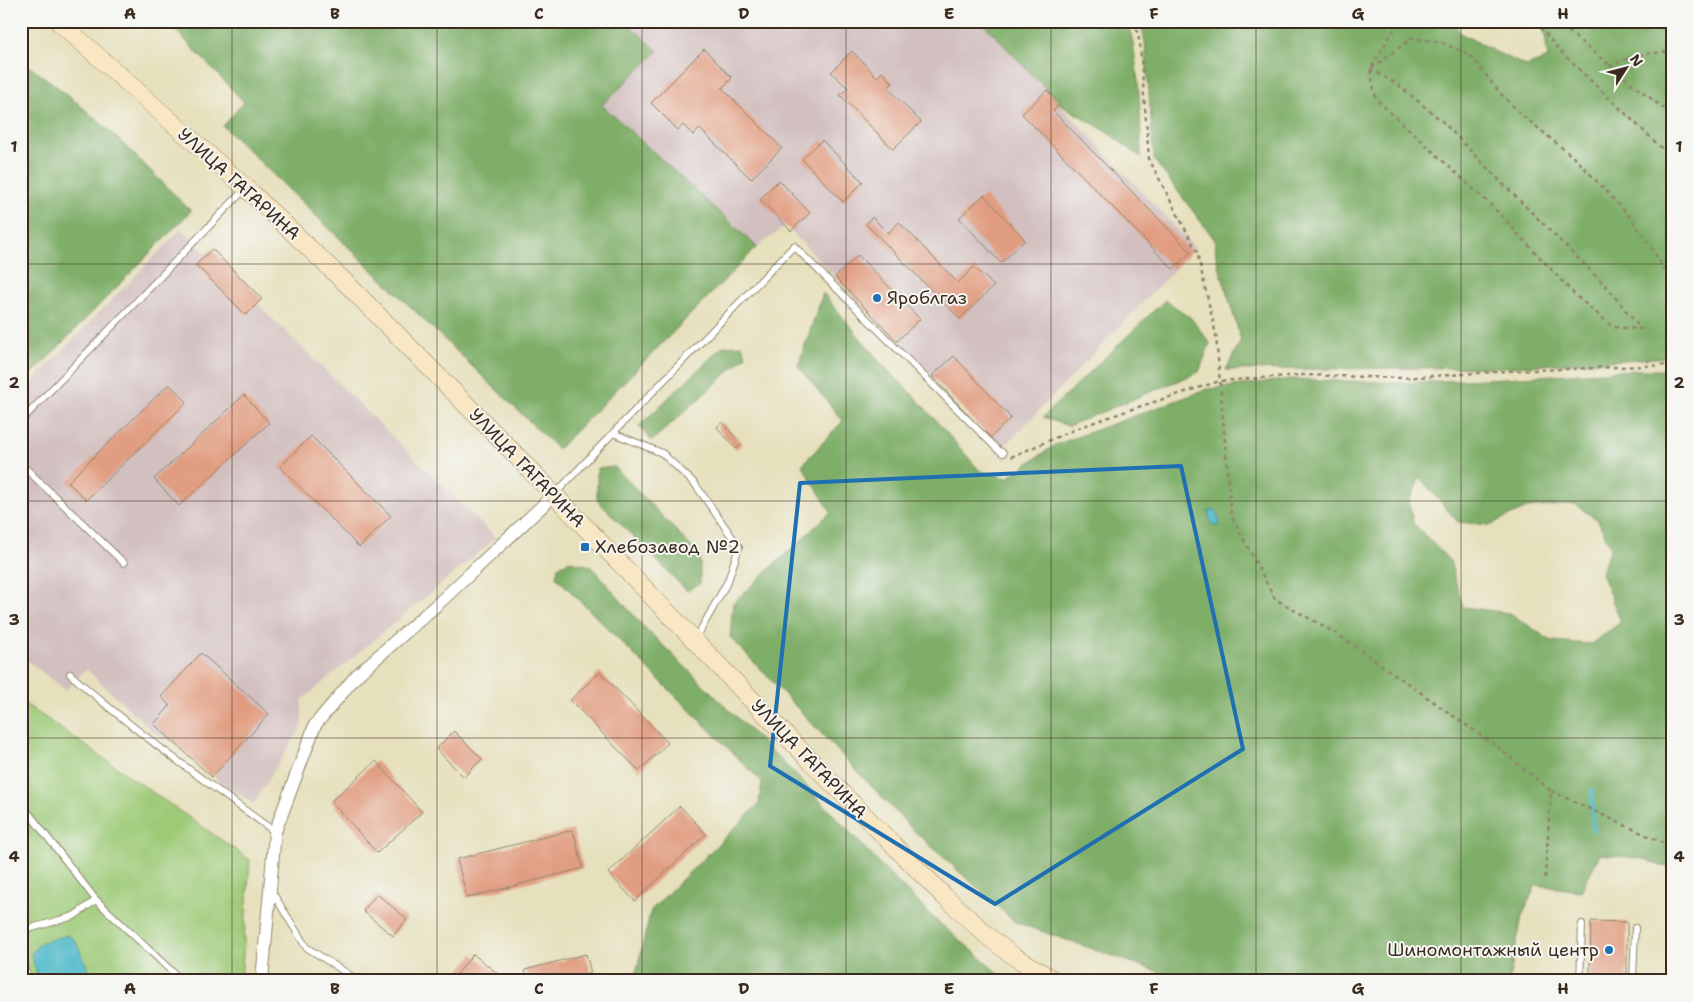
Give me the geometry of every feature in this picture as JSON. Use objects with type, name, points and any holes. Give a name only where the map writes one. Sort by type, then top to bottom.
[{"type":"main road","name":"УЛИЦА ГАГАРИНА","points":[[58,21],[246,188],[349,286],[836,787],[968,919],[997,944],[1055,981]]},
{"type":"street","points":[[262,981],[275,832],[315,725],[358,675],[441,602],[554,495]]},
{"type":"lane","points":[[21,421],[246,188]]},
{"type":"lane","points":[[554,495],[794,246],[1003,453]]},
{"type":"lane","points":[[613,432],[662,453],[695,484],[739,547],[728,581],[695,641]]},
{"type":"lane","points":[[21,464],[124,562]]},
{"type":"lane","points":[[70,674],[161,750],[275,832]]},
{"type":"lane","points":[[21,803],[96,900],[182,981]]},
{"type":"lane","points":[[270,888],[306,947],[359,981]]},
{"type":"lane","points":[[21,931],[74,916],[96,900]]},
{"type":"lane","points":[[1580,981],[1582,924]]},
{"type":"lane","points":[[1633,981],[1635,928]]},
{"type":"lane","points":[[21,962],[30,981]]},
{"type":"path","points":[[1135,21],[1140,44],[1149,159],[1197,252],[1216,335],[1231,515],[1275,599],[1339,635],[1496,746],[1551,791],[1672,847]]},
{"type":"path","points":[[1370,69],[1397,84],[1442,122],[1606,286],[1641,329],[1613,327],[1575,295],[1494,208],[1376,100],[1370,69],[1399,21]]},
{"type":"path","points":[[1535,21],[1560,52],[1672,158]]},
{"type":"path","points":[[1556,21],[1609,66],[1666,110],[1672,117]]},
{"type":"path","points":[[1370,69],[1412,38],[1440,42],[1470,55],[1500,93],[1521,114],[1578,162],[1631,218],[1672,282]]},
{"type":"path","points":[[1609,66],[1637,55],[1672,51]]},
{"type":"path","points":[[1012,457],[1078,428],[1220,381],[1300,375],[1402,378],[1672,365]]},
{"type":"path","points":[[1544,879],[1551,791]]},
{"type":"highlighted area","points":[[1181,466],[1243,749],[995,904],[770,766],[800,483]]},
{"type":"shaded area","name":"Яроблгаз","points":[[625,21],[981,21],[1195,248],[1005,446],[990,438],[786,226],[757,247],[602,105],[658,51]]},
{"type":"shaded area","points":[[181,229],[496,538],[302,700],[302,726],[253,804],[215,778],[173,742],[156,734],[86,669],[66,690],[21,656],[21,393]]},
{"type":"green space","points":[[167,21],[625,21],[658,51],[602,105],[757,247],[558,449],[223,126],[244,102]]},
{"type":"green space","points":[[981,21],[1128,21],[1135,54],[1139,89],[1141,157],[1104,130],[1060,104]]},
{"type":"green space","points":[[1140,21],[1453,21],[1460,33],[1526,66],[1548,58],[1543,21],[1669,21],[1672,24],[1672,357],[1510,367],[1226,370],[1241,340],[1216,256],[1215,240],[1154,160],[1145,42]]},
{"type":"green space","points":[[21,61],[89,113],[191,211],[21,385]]},
{"type":"green space","points":[[823,293],[880,362],[916,398],[980,471],[1007,478],[1055,445],[1208,389],[1292,379],[1402,383],[1634,370],[1672,370],[1672,867],[1661,866],[1645,859],[1600,854],[1581,891],[1536,885],[1522,916],[1509,981],[1185,981],[1015,922],[911,828],[730,637],[733,603],[831,512],[802,465],[843,421],[798,366]],"holes":[[[1420,478],[1458,522],[1489,525],[1527,508],[1574,504],[1598,520],[1611,548],[1601,573],[1621,622],[1591,644],[1551,641],[1510,613],[1463,607],[1450,561],[1413,523],[1409,501]]]},
{"type":"green space","points":[[1165,300],[1190,317],[1210,343],[1199,372],[1068,426],[1043,417]]},
{"type":"green space","points":[[742,345],[746,356],[652,441],[639,426],[723,346]]},
{"type":"green space","points":[[615,467],[700,556],[700,583],[687,591],[597,500],[597,468]]},
{"type":"green space","points":[[569,561],[591,566],[641,624],[797,776],[889,874],[937,921],[1006,981],[634,981],[651,910],[759,804],[762,782],[556,577],[558,567]]},
{"type":"green space","points":[[21,701],[250,860],[241,981],[21,981]]},
{"type":"water","points":[[1216,510],[1219,526],[1211,524],[1208,512]]},
{"type":"water","points":[[67,935],[75,940],[89,971],[88,977],[82,981],[39,981],[31,954],[40,943]]},
{"type":"building","points":[[704,49],[732,78],[722,88],[782,148],[751,179],[700,129],[693,135],[683,125],[678,130],[651,103]]},
{"type":"building","points":[[852,51],[877,77],[882,72],[893,83],[888,88],[921,122],[893,149],[840,95],[848,88],[831,72]]},
{"type":"building","points":[[1047,90],[1060,104],[1053,111],[1191,252],[1173,269],[1022,114]]},
{"type":"building","points":[[822,140],[863,182],[843,202],[802,159]]},
{"type":"building","points":[[779,180],[810,213],[791,231],[760,199]]},
{"type":"building","points":[[984,195],[1025,240],[1001,263],[959,218]]},
{"type":"building","points":[[872,217],[888,233],[899,222],[958,283],[974,267],[994,286],[960,319],[866,224]]},
{"type":"building","points":[[212,249],[262,299],[246,315],[196,265]]},
{"type":"building","name":"Яроблгаз","points":[[858,255],[920,319],[897,341],[835,277]]},
{"type":"building","points":[[954,356],[1011,418],[990,438],[932,376]]},
{"type":"building","points":[[169,384],[187,402],[86,500],[68,482]]},
{"type":"building","points":[[244,395],[269,423],[179,506],[154,479]]},
{"type":"building","points":[[722,422],[742,444],[736,449],[717,427]]},
{"type":"building","points":[[311,436],[391,516],[359,547],[280,467]]},
{"type":"building","points":[[201,653],[269,714],[212,777],[154,724],[170,706],[161,697]]},
{"type":"building","points":[[600,672],[668,743],[639,771],[570,700]]},
{"type":"building","points":[[454,731],[482,759],[464,777],[436,749]]},
{"type":"building","points":[[376,761],[422,812],[377,853],[331,801]]},
{"type":"building","points":[[680,806],[706,834],[635,901],[608,873]]},
{"type":"building","points":[[573,830],[583,868],[467,898],[457,859]]},
{"type":"building","points":[[377,894],[407,919],[393,936],[363,911]]},
{"type":"building","points":[[1669,910],[1672,910],[1672,926],[1669,926]]},
{"type":"building","name":"Шиномонтажный центр","points":[[1591,921],[1627,922],[1627,979],[1590,979]]},
{"type":"building","points":[[473,954],[507,981],[466,981],[457,974]]},
{"type":"building","points":[[586,954],[591,973],[560,981],[528,981],[525,970]]},
{"type":"waterway","points":[[1592,790],[1593,831]]},
{"type":"place","name":"Яроблгаз","points":[[877,298]]},
{"type":"place","name":"Хлебозавод №2","points":[[585,547]]},
{"type":"place","name":"Шиномонтажный центр","points":[[1609,950]]}]
